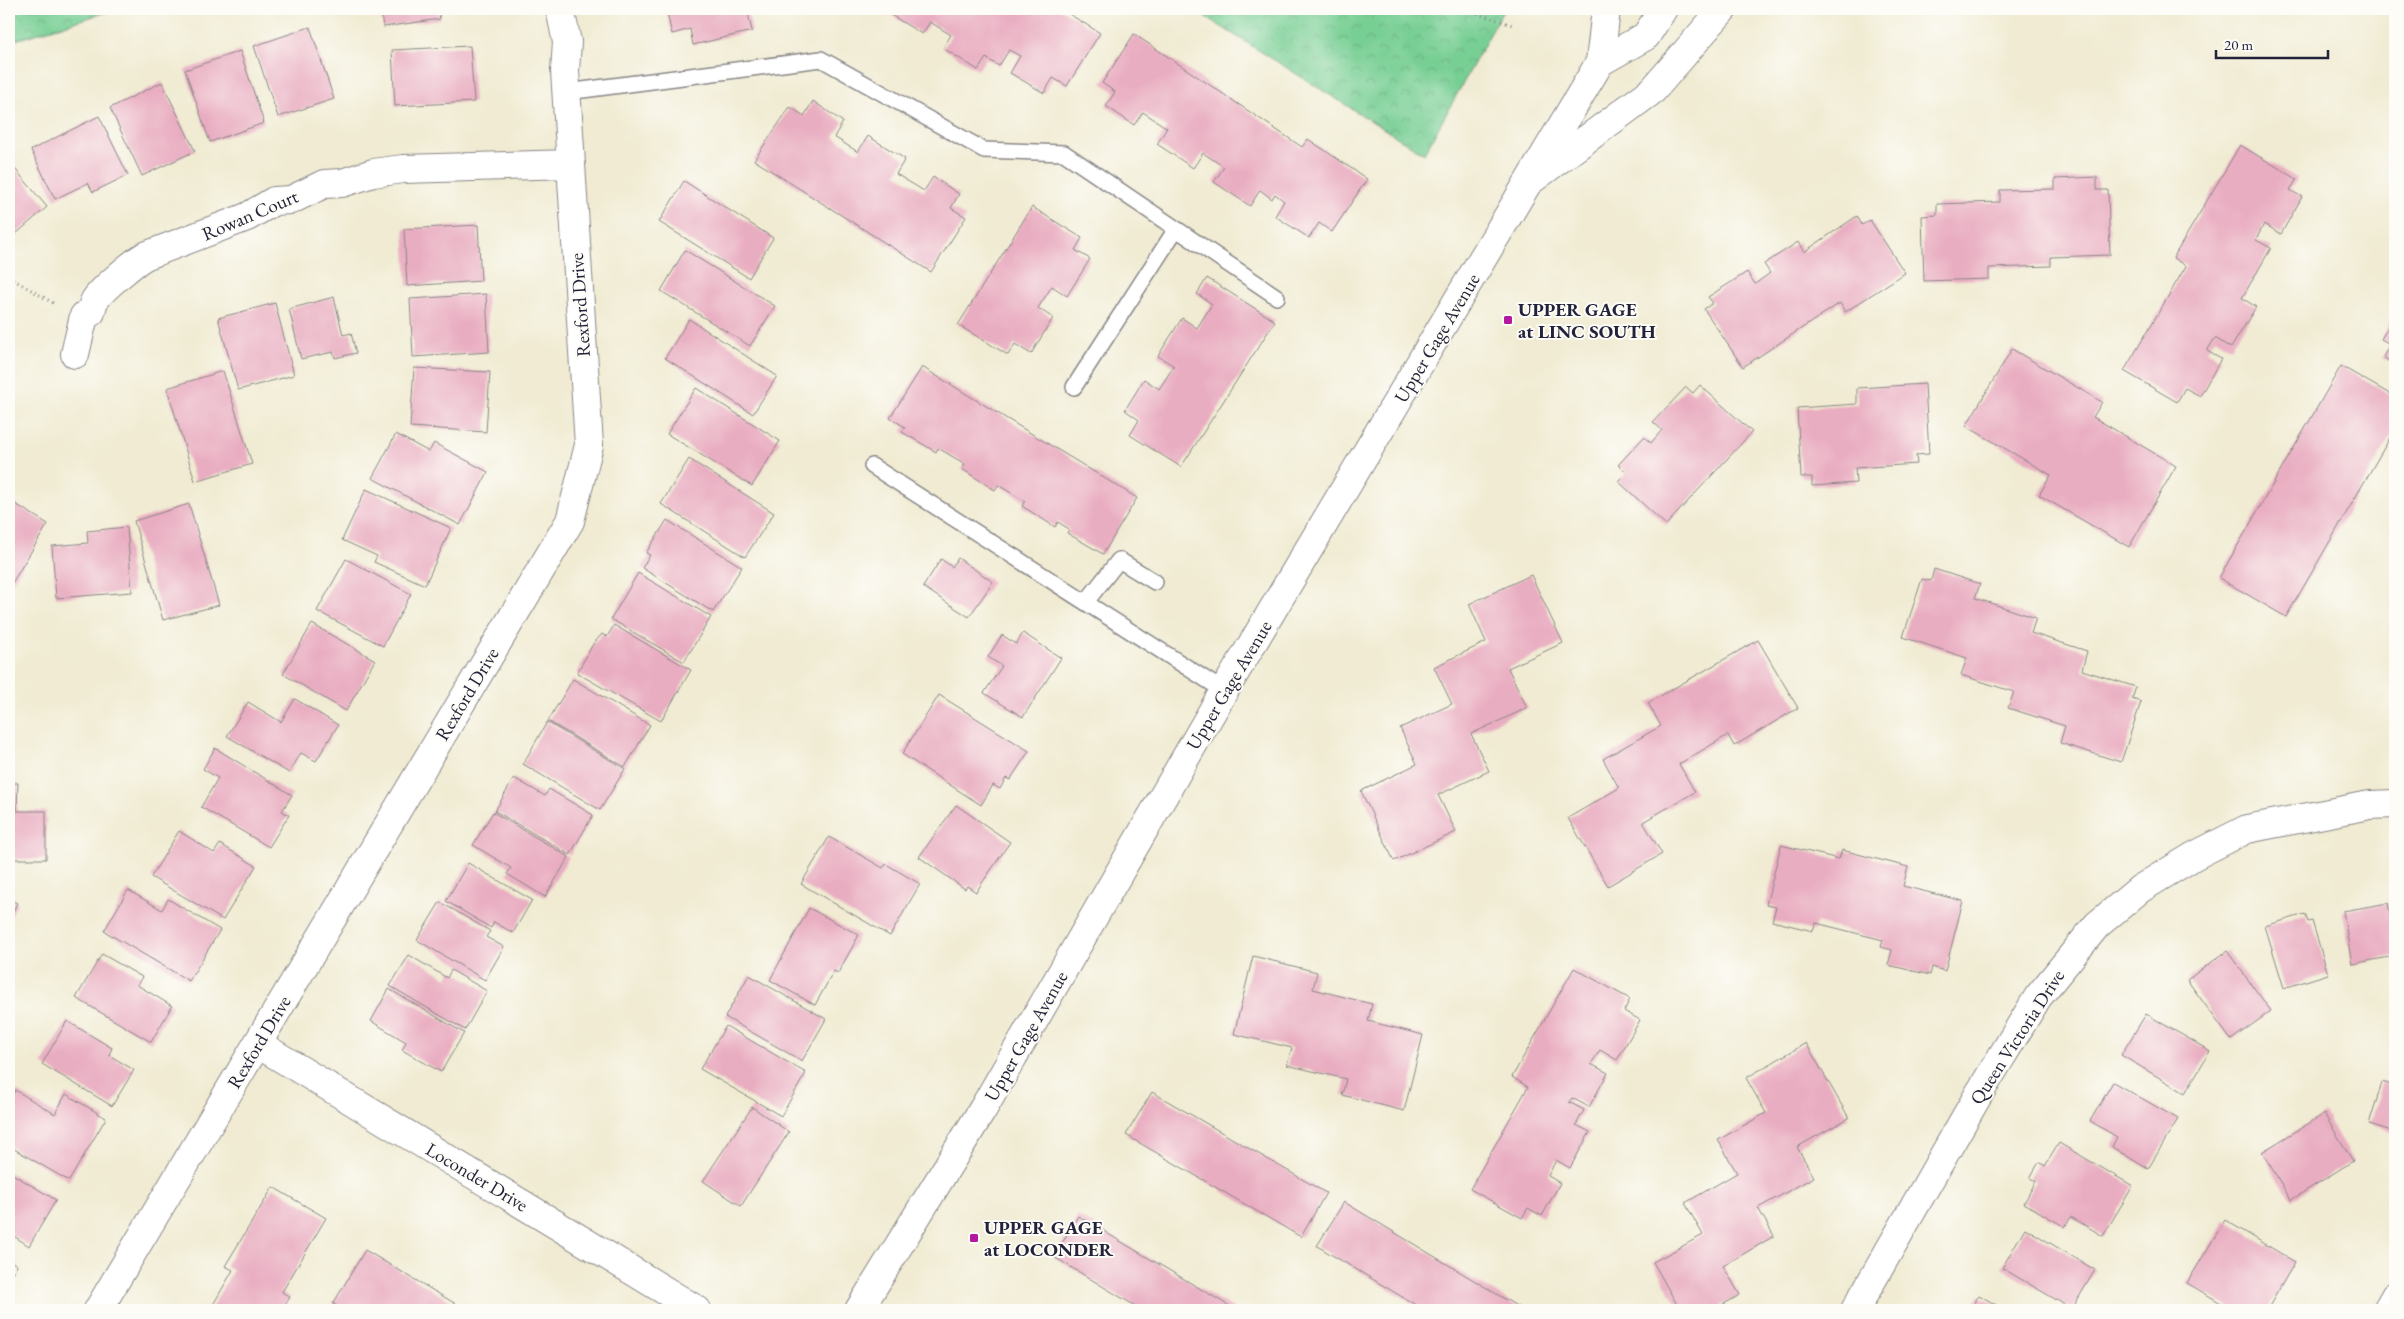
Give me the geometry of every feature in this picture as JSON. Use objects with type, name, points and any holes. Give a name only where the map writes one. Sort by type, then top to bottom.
[{"type":"main road","name":"Rexford Drive","points":[[98,1310],[570,521],[589,445],[567,92],[567,42],[560,9]]},
{"type":"main road","name":"Upper Gage Avenue","points":[[859,1310],[983,1109],[1224,691],[1600,62],[1606,9]]},
{"type":"main road","points":[[1600,62],[1646,36],[1663,9]]},
{"type":"main road","points":[[1530,181],[1653,90],[1723,9]]},
{"type":"main road","name":"Rowan Court","points":[[75,354],[84,316],[91,312],[94,301],[102,291],[132,264],[146,256],[247,218],[274,201],[292,200],[324,184],[342,183],[373,173],[403,169],[571,164]]},
{"type":"main road","name":"Queen Victoria Drive","points":[[1855,1310],[1980,1092],[2038,997],[2097,924],[2140,889],[2194,856],[2247,829],[2370,805],[2395,804]]},
{"type":"main road","name":"Loconder Drive","points":[[258,1044],[697,1310]]},
{"type":"main road","points":[[2387,1310],[2395,1296]]},
{"type":"lane","points":[[567,92],[822,59],[984,150],[1064,153],[1277,297]]},
{"type":"lane","points":[[1074,387],[1176,229]]},
{"type":"lane","points":[[872,466],[1224,691]]},
{"type":"lane","points":[[1086,602],[1118,560],[1156,582]]},
{"type":"path","points":[[1462,9],[1512,24]]},
{"type":"path","points":[[9,277],[83,321]]},
{"type":"green space","points":[[9,9],[117,9],[9,42]]},
{"type":"green space","points":[[1193,9],[1504,9],[1424,154]]},
{"type":"building","points":[[380,9],[438,9],[440,19],[383,27]]},
{"type":"building","points":[[666,9],[747,9],[752,31],[693,45],[690,29],[672,34]]},
{"type":"building","points":[[888,9],[1025,9],[1029,11],[1031,9],[1061,9],[1100,33],[1067,86],[1053,78],[1044,93],[1010,73],[1020,56],[1009,50],[999,66],[986,58],[978,70],[943,48],[951,35],[930,22],[922,34],[886,12]]},
{"type":"building","points":[[310,27],[334,99],[278,117],[254,46]]},
{"type":"building","points":[[1134,34],[1302,147],[1308,139],[1367,179],[1332,232],[1319,223],[1309,238],[1275,216],[1284,201],[1275,194],[1272,199],[1260,190],[1250,206],[1214,182],[1224,167],[1203,153],[1193,168],[1157,144],[1167,128],[1143,112],[1134,125],[1106,106],[1115,92],[1102,83]]},
{"type":"building","points":[[470,46],[474,102],[395,106],[392,50]]},
{"type":"building","points":[[240,51],[264,123],[210,142],[185,70]]},
{"type":"building","points":[[162,82],[195,151],[142,176],[110,108]]},
{"type":"building","points":[[813,101],[843,122],[834,137],[858,152],[868,136],[905,159],[896,174],[924,191],[933,177],[959,194],[951,208],[966,217],[931,272],[754,160],[790,107],[804,116]]},
{"type":"building","points":[[99,116],[128,175],[93,192],[88,183],[55,199],[31,150]]},
{"type":"building","points":[[2240,145],[2297,179],[2290,190],[2302,197],[2281,234],[2264,224],[2256,240],[2271,248],[2242,298],[2256,307],[2231,348],[2215,338],[2207,351],[2221,359],[2200,396],[2185,388],[2177,402],[2124,371],[2186,266],[2173,258]]},
{"type":"building","points":[[11,164],[47,207],[9,240],[9,166]]},
{"type":"building","points":[[2097,177],[2097,190],[2108,190],[2110,255],[2051,257],[2051,266],[1989,268],[1989,279],[1924,281],[1922,216],[1937,215],[1937,204],[2000,202],[2000,190],[2055,189],[2055,179]]},
{"type":"building","points":[[684,181],[773,238],[749,278],[659,222]]},
{"type":"building","points":[[1032,207],[1082,238],[1075,250],[1090,259],[1067,296],[1052,286],[1038,308],[1053,318],[1031,354],[1015,344],[1008,355],[958,325]]},
{"type":"building","points":[[1857,216],[1862,225],[1870,220],[1905,273],[1845,312],[1840,303],[1743,367],[1704,309],[1713,303],[1708,297],[1747,272],[1755,284],[1770,273],[1764,264],[1798,242],[1804,252]]},
{"type":"building","points":[[478,225],[481,281],[407,286],[404,229]]},
{"type":"building","points":[[685,250],[775,306],[750,346],[661,291]]},
{"type":"building","points":[[1207,278],[1275,321],[1181,467],[1130,435],[1139,420],[1125,410],[1144,379],[1159,389],[1174,366],[1158,356],[1182,318],[1197,328],[1212,304],[1197,294]]},
{"type":"building","points":[[486,294],[489,352],[413,357],[410,299]]},
{"type":"building","points":[[334,297],[343,335],[351,333],[356,353],[335,358],[333,352],[301,359],[289,309]]},
{"type":"building","points":[[275,303],[294,375],[238,390],[218,318]]},
{"type":"building","points":[[2395,315],[2395,365],[2383,357],[2390,344],[2381,339]]},
{"type":"building","points":[[689,319],[777,376],[753,414],[665,358]]},
{"type":"building","points":[[2012,349],[2102,402],[2093,417],[2176,466],[2129,547],[2039,495],[2051,475],[1966,426]]},
{"type":"building","points":[[2341,366],[2395,397],[2395,429],[2286,617],[2219,578]]},
{"type":"building","points":[[922,367],[1137,498],[1103,554],[1067,533],[1069,529],[1058,522],[1055,527],[1022,506],[1025,501],[998,485],[995,490],[962,469],[965,464],[938,448],[936,452],[902,432],[905,427],[890,418]]},
{"type":"building","points":[[414,368],[490,372],[486,432],[410,427]]},
{"type":"building","points":[[223,371],[252,464],[195,481],[167,388]]},
{"type":"building","points":[[1925,384],[1929,454],[1916,455],[1917,464],[1855,468],[1856,483],[1812,486],[1812,477],[1801,477],[1797,408],[1857,404],[1857,388]]},
{"type":"building","points":[[1700,385],[1752,432],[1666,525],[1618,481],[1627,472],[1618,465],[1644,437],[1651,443],[1662,430],[1653,422],[1686,387],[1693,393]]},
{"type":"building","points":[[696,388],[780,441],[752,486],[667,434]]},
{"type":"building","points":[[396,434],[429,452],[434,443],[488,472],[460,525],[372,478]]},
{"type":"building","points":[[689,459],[774,513],[745,557],[661,504]]},
{"type":"building","points":[[366,489],[451,528],[425,585],[374,562],[377,556],[342,540]]},
{"type":"building","points":[[9,500],[48,524],[12,583],[9,581]]},
{"type":"building","points":[[189,504],[219,605],[163,620],[134,521]]},
{"type":"building","points":[[667,520],[742,567],[713,612],[642,568],[650,555],[646,553]]},
{"type":"building","points":[[127,527],[132,592],[56,598],[52,546],[88,543],[87,531]]},
{"type":"building","points":[[958,558],[993,582],[969,617],[923,587],[941,559],[952,567]]},
{"type":"building","points":[[346,559],[411,594],[383,646],[317,611]]},
{"type":"building","points":[[1934,569],[1980,584],[1975,598],[2036,618],[2031,633],[2087,651],[2082,670],[2136,687],[2132,699],[2141,702],[2121,762],[2060,743],[2065,726],[2008,708],[2014,692],[1961,675],[1967,658],[1903,637],[1922,579],[1931,581]]},
{"type":"building","points":[[638,573],[711,617],[684,662],[611,619]]},
{"type":"building","points":[[1531,575],[1563,643],[1508,668],[1527,708],[1471,734],[1489,771],[1438,795],[1456,832],[1394,861],[1361,791],[1417,764],[1400,728],[1452,704],[1434,667],[1486,642],[1469,604]]},
{"type":"building","points":[[312,624],[375,660],[346,711],[283,674]]},
{"type":"building","points":[[614,625],[691,670],[661,721],[577,673],[593,644],[602,634],[607,637]]},
{"type":"building","points":[[1023,633],[1061,658],[1023,717],[984,693],[1002,666],[988,657],[1002,635],[1016,644]]},
{"type":"building","points":[[1758,640],[1798,708],[1734,746],[1728,735],[1679,764],[1695,792],[1643,822],[1662,854],[1608,886],[1568,818],[1619,788],[1603,759],[1661,726],[1648,703]]},
{"type":"building","points":[[573,679],[650,725],[625,767],[548,721]]},
{"type":"building","points":[[939,695],[1029,751],[1010,780],[1006,778],[1000,789],[993,785],[981,805],[902,754]]},
{"type":"building","points":[[295,699],[338,725],[316,761],[301,753],[289,773],[227,736],[248,702],[281,722]]},
{"type":"building","points":[[547,722],[625,769],[600,810],[523,764]]},
{"type":"building","points":[[215,748],[292,795],[282,811],[289,815],[269,847],[201,807],[218,778],[203,769]]},
{"type":"building","points":[[514,778],[545,796],[549,789],[593,815],[570,855],[495,811]]},
{"type":"building","points":[[9,783],[18,783],[17,811],[46,811],[46,859],[9,859]]},
{"type":"building","points":[[956,805],[1010,842],[976,892],[967,886],[965,889],[919,857]]},
{"type":"building","points":[[493,812],[569,857],[545,897],[507,874],[511,868],[473,845]]},
{"type":"building","points":[[179,831],[214,853],[220,844],[256,866],[223,920],[151,877]]},
{"type":"building","points":[[829,837],[883,868],[886,864],[920,884],[890,936],[801,884]]},
{"type":"building","points":[[1781,845],[1839,859],[1842,850],[1908,867],[1903,886],[1963,901],[1945,971],[1932,967],[1930,975],[1888,965],[1892,950],[1881,947],[1883,940],[1816,923],[1813,931],[1772,921],[1776,907],[1766,905]]},
{"type":"building","points":[[468,863],[532,900],[513,933],[494,922],[491,928],[446,901]]},
{"type":"building","points":[[128,890],[162,910],[168,899],[220,930],[189,981],[104,931]]},
{"type":"building","points":[[9,899],[17,903],[9,921]]},
{"type":"building","points":[[440,902],[490,931],[486,937],[504,947],[485,980],[417,940]]},
{"type":"building","points":[[2388,903],[2395,941],[2395,956],[2352,964],[2343,911]]},
{"type":"building","points":[[809,908],[859,935],[838,973],[834,971],[815,1005],[770,980]]},
{"type":"building","points":[[2305,914],[2308,922],[2312,921],[2328,974],[2284,988],[2265,926]]},
{"type":"building","points":[[2227,951],[2271,1011],[2231,1040],[2187,980]]},
{"type":"building","points":[[102,954],[142,977],[137,985],[172,1006],[151,1042],[76,998]]},
{"type":"building","points":[[409,955],[447,978],[451,970],[487,991],[465,1030],[390,986]]},
{"type":"building","points":[[1253,956],[1317,972],[1313,989],[1372,1004],[1368,1021],[1423,1035],[1404,1111],[1342,1095],[1346,1079],[1287,1065],[1292,1048],[1234,1034]]},
{"type":"building","points":[[1574,968],[1630,999],[1624,1011],[1640,1020],[1617,1060],[1600,1050],[1591,1064],[1608,1073],[1589,1107],[1572,1098],[1569,1102],[1584,1110],[1576,1125],[1590,1132],[1570,1168],[1556,1160],[1548,1176],[1560,1183],[1542,1216],[1528,1208],[1522,1218],[1470,1189],[1528,1087],[1512,1077]]},
{"type":"building","points":[[749,975],[826,1019],[802,1061],[725,1017]]},
{"type":"building","points":[[389,989],[464,1033],[441,1072],[402,1050],[406,1042],[371,1021]]},
{"type":"building","points":[[2146,1014],[2210,1051],[2185,1093],[2121,1055]]},
{"type":"building","points":[[67,1021],[112,1048],[109,1055],[134,1070],[112,1106],[42,1064]]},
{"type":"building","points":[[726,1026],[806,1073],[781,1116],[700,1069]]},
{"type":"building","points":[[1806,1043],[1849,1118],[1797,1147],[1814,1177],[1758,1208],[1774,1236],[1723,1266],[1740,1295],[1713,1310],[1680,1310],[1653,1262],[1703,1235],[1685,1203],[1737,1173],[1718,1140],[1766,1113],[1746,1078]]},
{"type":"building","points":[[2113,1082],[2178,1119],[2148,1169],[2112,1147],[2117,1137],[2090,1121]]},
{"type":"building","points":[[2382,1082],[2395,1086],[2395,1132],[2369,1124]]},
{"type":"building","points":[[15,1090],[55,1114],[66,1094],[106,1118],[69,1181],[9,1146],[9,1102]]},
{"type":"building","points":[[1152,1092],[1326,1193],[1301,1237],[1126,1135]]},
{"type":"building","points":[[752,1107],[789,1132],[741,1206],[703,1181]]},
{"type":"building","points":[[2324,1114],[2353,1161],[2291,1200],[2262,1152]]},
{"type":"building","points":[[2059,1143],[2133,1186],[2103,1236],[2071,1217],[2065,1227],[2024,1203],[2036,1181],[2030,1178],[2039,1162],[2045,1166]]},
{"type":"building","points":[[9,1172],[56,1200],[29,1246],[9,1233]]},
{"type":"building","points":[[273,1187],[326,1218],[282,1292],[290,1297],[282,1310],[210,1310],[233,1270],[225,1266]]},
{"type":"building","points":[[1344,1202],[1520,1308],[1518,1310],[1424,1310],[1317,1246]]},
{"type":"building","points":[[1078,1216],[1236,1310],[1142,1310],[1054,1257]]},
{"type":"building","points":[[2225,1220],[2295,1262],[2267,1310],[2233,1310],[2187,1283]]},
{"type":"building","points":[[2025,1228],[2095,1270],[2072,1309],[2002,1268]]},
{"type":"building","points":[[365,1250],[466,1310],[345,1310],[333,1304]]},
{"type":"building","points":[[9,1260],[17,1265],[9,1280]]},
{"type":"building","points":[[1979,1295],[2005,1310],[1970,1310]]},
{"type":"place","name":"UPPER GAGE at LINC SOUTH","points":[[1508,320]]},
{"type":"place","name":"UPPER GAGE at LOCONDER","points":[[974,1238]]}]
